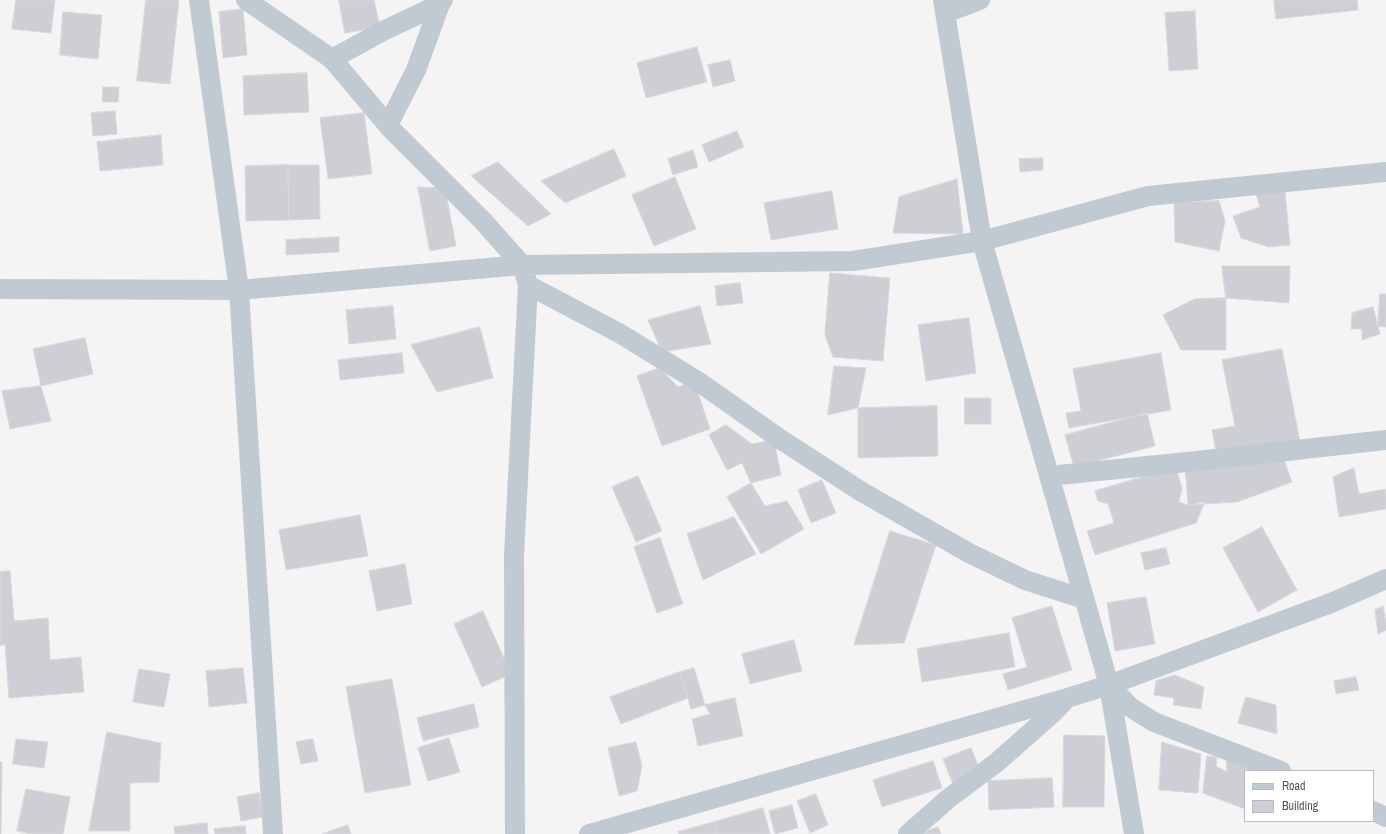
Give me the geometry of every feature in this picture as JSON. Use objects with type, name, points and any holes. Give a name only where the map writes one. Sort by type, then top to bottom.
[{"type":"street","points":[[199,0],[239,290],[273,834]]},
{"type":"street","points":[[246,0],[332,59],[388,125],[482,221],[522,265],[528,285],[514,555],[515,834]]},
{"type":"street","points":[[980,0],[945,7],[982,241],[1109,685],[1134,834]]},
{"type":"street","points":[[332,59],[382,31],[441,2]]},
{"type":"street","points":[[388,125],[416,70],[441,2]]},
{"type":"street","points":[[0,289],[239,290],[522,265],[853,261],[982,241],[1148,196],[1386,172]]},
{"type":"street","points":[[528,285],[625,337],[699,382],[780,439],[862,492],[969,553],[1025,580],[1084,599]]},
{"type":"street","points":[[1049,476],[1197,462],[1386,440]]},
{"type":"street","points":[[589,834],[1109,685],[1331,603],[1386,579]]},
{"type":"street","points":[[1109,685],[1130,707],[1154,722],[1278,770]]},
{"type":"street","points":[[908,834],[949,798],[996,763],[1054,712],[1067,698]]},
{"type":"street","points":[[1374,811],[1386,817]]},
{"type":"building","points":[[16,0],[55,0],[51,33],[12,29]]},
{"type":"building","points":[[146,0],[179,0],[170,84],[137,81]]},
{"type":"building","points":[[339,0],[374,0],[380,27],[345,33]]},
{"type":"building","points":[[1274,0],[1357,0],[1358,10],[1276,19]]},
{"type":"building","points":[[243,9],[247,55],[223,58],[219,12]]},
{"type":"building","points":[[1195,11],[1198,69],[1169,71],[1165,13]]},
{"type":"building","points":[[63,12],[102,15],[98,59],[60,55]]},
{"type":"building","points":[[697,47],[707,82],[646,98],[637,63]]},
{"type":"building","points":[[730,60],[735,81],[713,87],[708,65]]},
{"type":"building","points":[[307,73],[309,112],[244,115],[243,76]]},
{"type":"building","points":[[103,87],[119,87],[118,102],[103,102]]},
{"type":"building","points":[[115,111],[117,134],[93,136],[91,113]]},
{"type":"building","points":[[364,113],[372,174],[328,179],[320,118]]},
{"type":"building","points":[[737,131],[744,147],[709,162],[702,145]]},
{"type":"building","points":[[161,135],[163,165],[100,171],[97,142]]},
{"type":"building","points":[[614,149],[626,176],[565,203],[541,181]]},
{"type":"building","points":[[693,150],[698,167],[673,175],[668,159]]},
{"type":"building","points":[[1043,158],[1043,170],[1020,172],[1019,159]]},
{"type":"building","points":[[498,162],[551,214],[528,226],[471,176]]},
{"type":"building","points":[[288,165],[319,165],[320,219],[289,220]]},
{"type":"building","points":[[288,165],[289,220],[246,221],[245,166]]},
{"type":"building","points":[[675,177],[696,229],[654,246],[632,195]]},
{"type":"building","points":[[957,179],[963,234],[893,233],[899,197]]},
{"type":"building","points":[[418,187],[445,188],[456,246],[430,251]]},
{"type":"building","points":[[832,191],[838,229],[771,240],[764,203]]},
{"type":"building","points":[[1285,191],[1290,245],[1269,247],[1241,238],[1233,216],[1260,207],[1256,194]]},
{"type":"building","points":[[1219,201],[1225,221],[1219,251],[1175,242],[1174,202]]},
{"type":"building","points":[[339,237],[339,252],[286,255],[286,240]]},
{"type":"building","points":[[1222,266],[1290,266],[1289,303],[1226,298]]},
{"type":"building","points":[[830,273],[890,278],[883,361],[833,357],[825,335]]},
{"type":"building","points":[[740,283],[743,303],[717,306],[715,286]]},
{"type":"building","points":[[1380,294],[1386,294],[1386,327],[1378,326]]},
{"type":"building","points":[[1226,298],[1226,350],[1181,350],[1163,315],[1194,299]]},
{"type":"building","points":[[393,306],[396,339],[349,344],[346,310]]},
{"type":"building","points":[[700,306],[711,344],[662,352],[648,320]]},
{"type":"building","points":[[1373,307],[1380,334],[1362,340],[1362,329],[1351,329],[1352,313]]},
{"type":"building","points":[[969,318],[976,373],[926,381],[918,325]]},
{"type":"building","points":[[480,327],[493,378],[437,392],[411,345]]},
{"type":"building","points":[[85,338],[93,374],[41,386],[33,349]]},
{"type":"building","points":[[1282,349],[1300,442],[1217,458],[1212,430],[1235,426],[1222,360]]},
{"type":"building","points":[[402,353],[404,373],[340,380],[338,360]]},
{"type":"building","points":[[1161,353],[1171,410],[1069,428],[1066,413],[1081,411],[1073,369]]},
{"type":"building","points":[[834,366],[866,368],[858,408],[828,415]]},
{"type":"building","points":[[660,368],[678,387],[694,381],[710,429],[662,446],[637,376]]},
{"type":"building","points":[[41,386],[51,421],[10,429],[2,391]]},
{"type":"building","points":[[965,398],[991,398],[991,424],[965,424]]},
{"type":"building","points":[[937,406],[938,456],[858,458],[858,408]]},
{"type":"building","points":[[1147,413],[1155,446],[1074,467],[1065,435]]},
{"type":"building","points":[[726,425],[752,444],[774,440],[781,475],[751,483],[742,463],[727,470],[709,435]]},
{"type":"building","points":[[1283,457],[1292,482],[1237,502],[1188,505],[1185,465]]},
{"type":"building","points":[[1176,467],[1182,489],[1179,502],[1188,505],[1205,502],[1196,523],[1095,555],[1087,531],[1114,523],[1108,504],[1098,501],[1095,491]]},
{"type":"building","points":[[1354,468],[1359,494],[1386,489],[1386,509],[1339,517],[1333,477]]},
{"type":"building","points":[[638,476],[662,531],[636,542],[612,487]]},
{"type":"building","points":[[822,480],[836,513],[811,523],[798,490]]},
{"type":"building","points":[[751,483],[765,506],[787,501],[804,529],[761,554],[727,497]]},
{"type":"building","points":[[360,515],[368,556],[286,570],[279,530]]},
{"type":"building","points":[[734,517],[756,554],[703,580],[687,534]]},
{"type":"building","points":[[1262,527],[1297,590],[1258,612],[1223,548]]},
{"type":"building","points":[[890,531],[936,545],[904,643],[854,645]]},
{"type":"building","points":[[660,538],[683,604],[657,613],[634,547]]},
{"type":"building","points":[[1166,548],[1170,564],[1145,570],[1141,553]]},
{"type":"building","points":[[405,564],[412,604],[377,611],[369,571]]},
{"type":"building","points":[[10,571],[14,621],[48,618],[50,660],[81,657],[84,692],[9,698],[5,644],[0,646],[0,572]]},
{"type":"building","points":[[1146,597],[1155,644],[1115,651],[1107,603]]},
{"type":"building","points":[[1052,606],[1072,670],[1008,690],[1003,674],[1027,667],[1012,618]]},
{"type":"building","points":[[1383,606],[1386,630],[1378,634],[1375,610]]},
{"type":"building","points":[[483,611],[511,674],[482,687],[454,624]]},
{"type":"building","points":[[1009,633],[1015,667],[922,682],[917,649]]},
{"type":"building","points":[[794,640],[802,671],[750,684],[742,654]]},
{"type":"building","points":[[243,668],[247,703],[209,707],[206,671]]},
{"type":"building","points":[[694,668],[705,705],[691,709],[680,672]]},
{"type":"building","points":[[139,669],[170,674],[164,707],[133,702]]},
{"type":"building","points":[[680,672],[688,698],[621,724],[610,697]]},
{"type":"building","points":[[1175,675],[1204,687],[1201,709],[1173,705],[1174,698],[1154,695],[1156,681]]},
{"type":"building","points":[[1356,677],[1359,690],[1336,694],[1334,681]]},
{"type":"building","points":[[392,679],[411,785],[365,793],[346,687]]},
{"type":"building","points":[[1246,697],[1276,705],[1277,734],[1238,723]]},
{"type":"building","points":[[735,698],[743,736],[698,746],[692,719],[710,714],[705,705]]},
{"type":"building","points":[[474,704],[479,727],[423,741],[417,718]]},
{"type":"building","points":[[107,732],[161,743],[159,782],[130,783],[130,831],[89,831]]},
{"type":"building","points":[[1064,735],[1105,736],[1104,807],[1063,807]]},
{"type":"building","points":[[449,738],[460,772],[428,781],[418,748]]},
{"type":"building","points":[[16,739],[48,742],[44,768],[13,764]]},
{"type":"building","points":[[313,739],[318,761],[301,764],[296,742]]},
{"type":"building","points":[[636,742],[642,766],[637,791],[619,796],[608,748]]},
{"type":"building","points":[[1162,742],[1201,754],[1198,793],[1159,790]]},
{"type":"building","points":[[971,748],[978,765],[955,790],[943,759]]},
{"type":"building","points":[[1207,756],[1217,757],[1216,766],[1227,772],[1226,759],[1254,770],[1244,770],[1244,809],[1203,793]]},
{"type":"building","points":[[933,761],[942,788],[882,807],[873,780]]},
{"type":"building","points":[[0,762],[2,762],[1,834],[0,834]]},
{"type":"building","points":[[1052,778],[1054,807],[989,810],[988,781]]},
{"type":"building","points":[[26,789],[70,797],[63,834],[31,834],[17,831]]},
{"type":"building","points":[[259,793],[263,817],[241,821],[237,797]]},
{"type":"building","points":[[816,794],[828,825],[810,833],[797,801]]},
{"type":"building","points":[[792,805],[798,828],[775,834],[769,811]]},
{"type":"building","points":[[763,808],[770,834],[717,834],[714,822]]},
{"type":"building","points":[[714,822],[717,834],[679,834],[678,832]]},
{"type":"building","points":[[207,823],[208,834],[175,834],[174,827]]},
{"type":"building","points":[[348,825],[351,834],[322,834]]},
{"type":"building","points":[[245,826],[246,834],[215,834],[214,829]]},
{"type":"building","points":[[938,827],[941,834],[920,834]]}]
